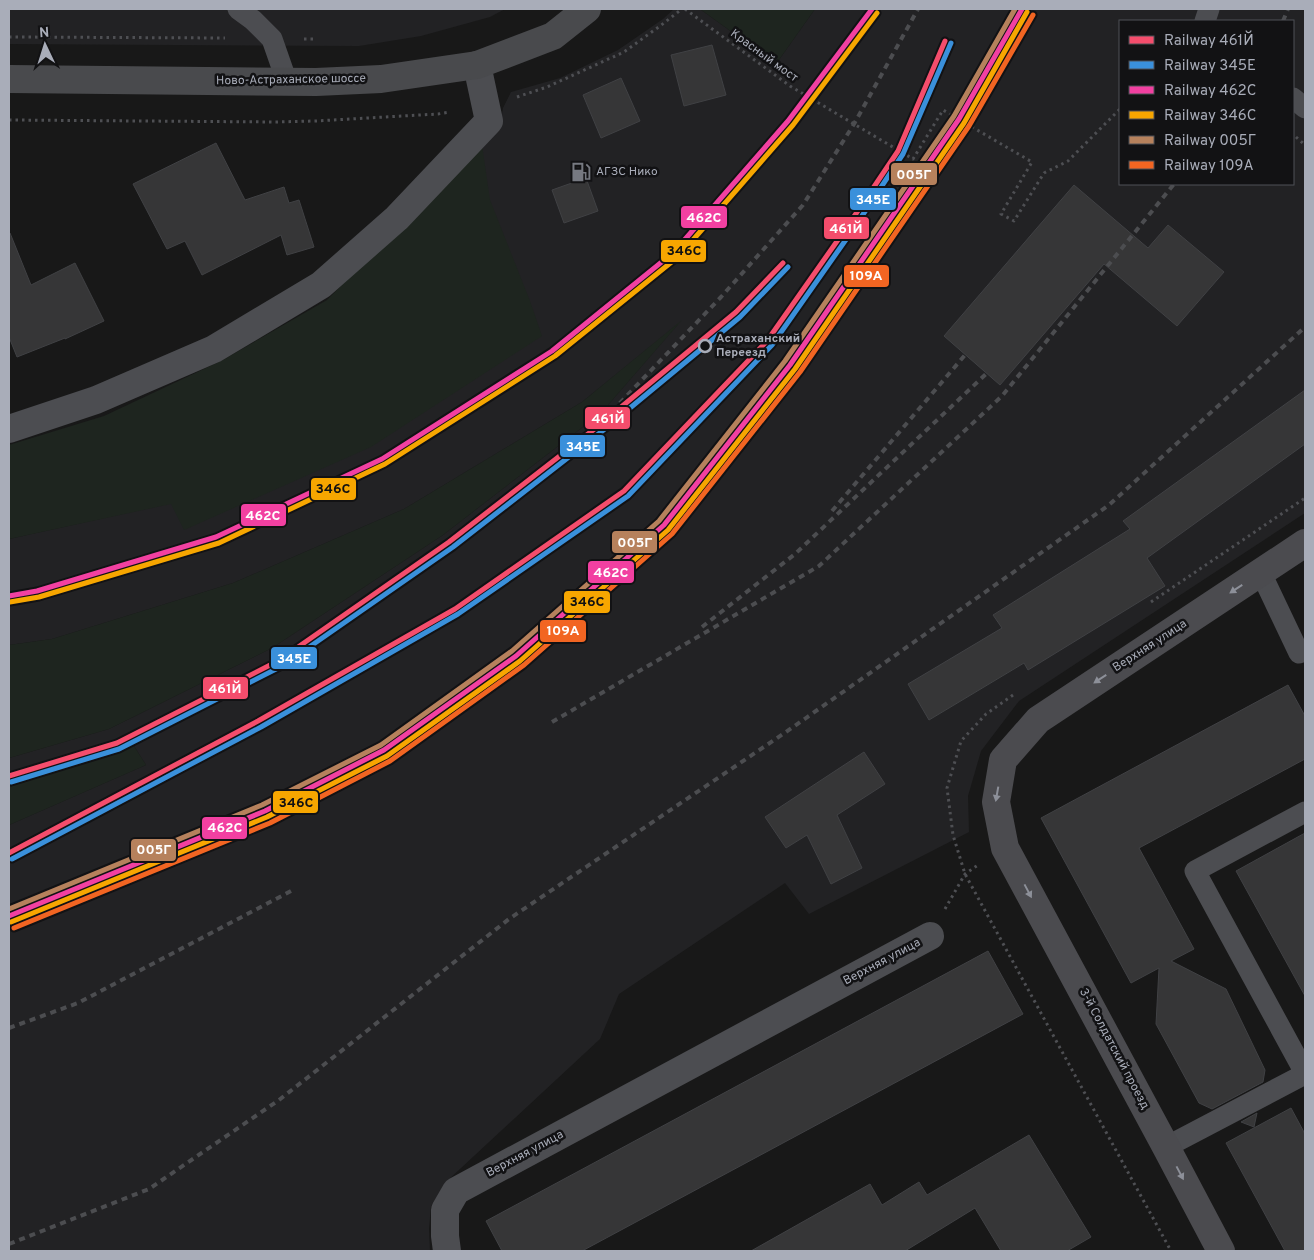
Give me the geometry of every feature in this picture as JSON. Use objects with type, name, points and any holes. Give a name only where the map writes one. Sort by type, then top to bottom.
[{"type":"main road","name":"Ново-Астраханское шоссе","points":[[9,79],[316,82],[381,79],[477,65],[553,36],[587,9]]},
{"type":"main road","name":"Верхняя улица","points":[[1005,848],[996,802],[1003,760],[1038,720],[1305,543]]},
{"type":"main road","name":"3-й Солдатский проезд","points":[[1005,848],[1221,1251]]},
{"type":"street","points":[[9,428],[96,400],[214,348],[321,285],[397,218],[489,121],[477,65]]},
{"type":"street","name":"Верхняя улица","points":[[447,1251],[445,1210],[456,1191],[930,936]]},
{"type":"lane","points":[[238,9],[253,20],[272,39],[288,82]]},
{"type":"lane","points":[[1260,573],[1303,656]]},
{"type":"lane","points":[[1166,1147],[1305,1073],[1195,871],[1305,812]]},
{"type":"path","points":[[9,120],[276,122],[438,114],[486,106],[548,87],[624,52],[683,9]]},
{"type":"path","name":"Красный мост","points":[[683,9],[790,86],[913,159],[943,110],[1032,162],[1001,214],[1014,222],[1044,173],[1068,161],[1119,110]]},
{"type":"path","points":[[9,37],[316,39]]},
{"type":"path","points":[[1294,135],[1305,145]]},
{"type":"path","points":[[1150,603],[1305,498]]},
{"type":"path","points":[[1019,692],[986,714],[961,740],[947,788],[954,836],[965,874],[1171,1251]]},
{"type":"path","name":"Верхняя улица","points":[[930,936],[965,874],[1005,848]]},
{"type":"shaded area","points":[[9,9],[505,9],[490,17],[421,36],[359,46],[9,44]]},
{"type":"shaded area","points":[[674,9],[700,9],[776,64],[815,9],[1305,9],[1305,513],[1019,701],[981,751],[968,796],[969,832],[809,914],[785,883],[619,994],[600,1039],[446,1182],[431,1206],[430,1251],[9,1251],[9,825],[146,765],[134,746],[9,787],[9,758],[109,729],[272,648],[443,535],[601,413],[679,323],[582,402],[404,509],[233,583],[52,639],[9,645],[9,539],[172,503],[482,145],[501,121],[503,108],[511,92],[560,78],[618,50],[663,19]]},
{"type":"shaded area","points":[[700,9],[815,9],[776,64]]},
{"type":"shaded area","points":[[482,145],[490,200],[542,336],[371,447],[184,530],[171,504],[9,539],[9,445],[104,416],[223,360],[327,300]]},
{"type":"shaded area","points":[[682,320],[601,413],[443,535],[272,648],[109,729],[9,758],[9,645],[52,639],[233,583],[404,509],[582,402]]},
{"type":"shaded area","points":[[134,746],[146,765],[9,825],[9,787]]},
{"type":"building","points":[[712,45],[726,95],[684,106],[671,55]]},
{"type":"building","points":[[621,78],[640,121],[601,138],[583,95]]},
{"type":"building","points":[[216,143],[245,200],[284,187],[289,203],[299,200],[314,247],[287,255],[281,235],[202,275],[185,241],[167,249],[133,184]]},
{"type":"building","points":[[586,178],[598,211],[564,223],[552,190]]},
{"type":"building","points":[[1074,185],[1148,248],[1168,225],[1224,272],[1177,326],[1104,264],[1000,385],[944,336]]},
{"type":"building","points":[[10,233],[31,285],[75,263],[104,321],[65,339],[17,357],[9,337]]},
{"type":"building","points":[[1305,390],[1305,444],[1147,558],[1165,586],[1028,670],[1024,663],[929,720],[908,684],[1002,628],[993,615],[1130,529],[1123,521]]},
{"type":"building","points":[[1288,685],[1305,716],[1305,759],[1139,848],[1194,949],[1171,961],[1226,989],[1265,1070],[1263,1082],[1212,1109],[1199,1103],[1156,1024],[1159,968],[1131,983],[1041,818]]},
{"type":"building","points":[[864,752],[885,784],[837,815],[862,868],[831,884],[807,835],[786,848],[765,817]]},
{"type":"building","points":[[1305,833],[1305,996],[1236,871]]},
{"type":"building","points":[[988,951],[1023,1014],[582,1251],[502,1251],[486,1221]]},
{"type":"building","points":[[1291,1108],[1305,1134],[1305,1251],[1285,1251],[1226,1143]]},
{"type":"building","points":[[1257,1113],[1254,1127],[1241,1122]]},
{"type":"building","points":[[1029,1135],[1091,1237],[1067,1251],[1001,1251],[975,1208],[905,1251],[751,1251],[870,1184],[882,1205],[919,1182],[927,1195]]},
{"type":"railway","points":[[597,427],[721,297],[803,205],[854,124],[918,9]]},
{"type":"railway","points":[[1283,20],[1288,9]]},
{"type":"railway","points":[[552,722],[819,566],[1002,396],[1173,185]]},
{"type":"railway","points":[[9,1244],[149,1189],[279,1100],[509,919],[786,732],[1109,505],[1305,327]]},
{"type":"railway","points":[[832,511],[965,355]]},
{"type":"railway","points":[[702,627],[795,554],[987,373]]},
{"type":"railway","points":[[9,1028],[78,1003],[293,890]]},
{"type":"rail line","name":"462С","points":[[9,596],[37,591],[216,537],[382,459],[552,351],[674,252],[788,121],[872,9]]},
{"type":"rail line","name":"005Г","points":[[9,909],[262,805],[381,745],[512,651],[659,521],[785,361],[954,116],[1015,9]]},
{"type":"rail line","name":"462С","points":[[9,916],[265,811],[384,750],[516,656],[664,525],[790,365],[959,119],[1022,9]]},
{"type":"rail line","name":"346С","points":[[11,922],[267,817],[387,756],[520,661],[668,530],[795,369],[964,123],[1027,12]]},
{"type":"rail line","name":"346С","points":[[10,602],[39,597],[219,543],[385,464],[555,356],[679,256],[793,125],[877,13]]},
{"type":"rail line","name":"109А","points":[[14,928],[270,823],[390,761],[524,665],[672,534],[800,372],[969,126],[1033,15]]},
{"type":"rail line","name":"461Й","points":[[9,853],[258,721],[455,609],[624,491],[767,341],[898,151],[945,41]]},
{"type":"rail line","name":"345Е","points":[[12,859],[261,727],[458,614],[628,496],[772,345],[903,154],[951,43]]},
{"type":"rail line","name":"461Й","points":[[9,776],[117,743],[278,661],[449,542],[597,427],[736,312],[783,263]]},
{"type":"rail line","name":"345Е","points":[[11,782],[119,749],[282,666],[453,547],[601,432],[740,317],[788,267]]},
{"type":"place","name":"АГЗС Нико","points":[[581,172]]},
{"type":"place","name":"Астраханский Переезд","points":[[705,346]]}]
